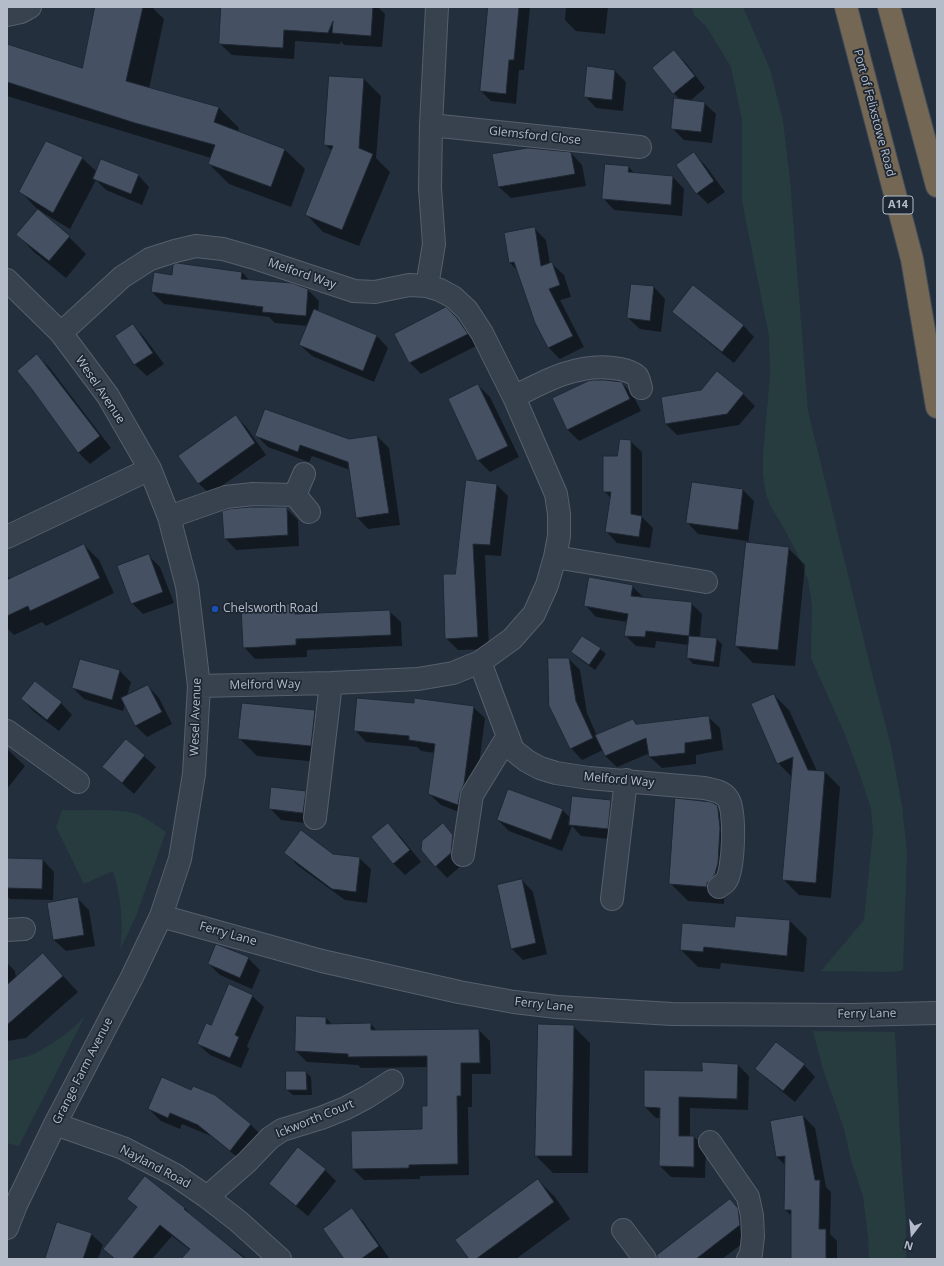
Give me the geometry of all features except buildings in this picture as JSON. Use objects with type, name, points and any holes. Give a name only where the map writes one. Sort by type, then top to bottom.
[{"type":"highway","name":"Port of Felixstowe Road","points":[[846,7],[912,259],[937,407]]},
{"type":"highway","points":[[889,7],[937,186]]},
{"type":"street","points":[[7,15],[21,12],[30,7]]},
{"type":"street","points":[[426,286],[434,244],[430,188],[431,125],[437,7]]},
{"type":"street","name":"Glemsford Close","points":[[431,125],[640,147]]},
{"type":"street","name":"Melford Way","points":[[61,333],[122,277],[150,259],[196,246],[223,249],[354,291],[375,292],[409,285],[426,286],[440,290],[453,296],[467,310],[482,332],[514,397],[556,494],[559,514],[559,536],[547,585],[534,614],[512,639],[480,662],[453,673],[418,679],[331,683],[199,686]]},
{"type":"street","name":"Wesel Avenue","points":[[7,280],[61,333],[108,396],[150,469],[169,517],[187,586],[199,686],[194,774],[180,859],[161,916]]},
{"type":"street","points":[[514,397],[546,380],[573,371],[595,368],[615,368],[628,371],[637,377],[641,388]]},
{"type":"street","points":[[7,537],[150,469]]},
{"type":"street","points":[[295,495],[304,474]]},
{"type":"street","points":[[169,517],[226,498],[253,494],[295,495],[309,512]]},
{"type":"street","points":[[555,557],[706,582]]},
{"type":"street","name":"Melford Way","points":[[480,662],[513,750],[527,761],[540,768],[556,773],[589,778],[626,780],[720,791],[728,799],[733,812],[733,832],[730,870],[727,881],[719,887]]},
{"type":"street","points":[[315,818],[331,683]]},
{"type":"street","points":[[7,731],[78,782]]},
{"type":"street","points":[[463,855],[472,795],[508,736]]},
{"type":"street","points":[[612,899],[626,780]]},
{"type":"street","name":"Ferry Lane","points":[[161,916],[322,961],[459,992],[514,1002],[557,1007],[672,1014],[855,1015],[937,1013]]},
{"type":"street","name":"Grange Farm Avenue","points":[[7,1228],[16,1205],[55,1124],[132,977],[161,916]]},
{"type":"street","name":"Ickworth Court","points":[[207,1197],[236,1172],[270,1138],[282,1130],[321,1118],[346,1108],[367,1097],[392,1080]]},
{"type":"street","name":"Nayland Road","points":[[55,1124],[123,1148],[175,1175],[238,1221],[280,1259]]},
{"type":"street","points":[[710,1142],[748,1197],[752,1216],[753,1236],[751,1254],[748,1259]]},
{"type":"street","points":[[623,1230],[645,1259]]},
{"type":"green space","points":[[692,7],[743,7],[770,69],[783,121],[790,180],[808,411],[891,746],[902,806],[907,852],[903,970],[892,972],[821,971],[864,920],[873,831],[871,808],[846,737],[811,658],[812,605],[808,580],[798,555],[771,507],[766,495],[763,475],[763,456],[770,374],[769,336],[742,201],[742,120],[731,67],[706,26],[694,15]]},
{"type":"green space","points":[[62,810],[110,810],[129,812],[137,814],[166,832],[136,916],[120,950],[122,930],[121,910],[113,871],[84,884],[56,827]]},
{"type":"green space","points":[[85,1016],[19,1146],[7,1143],[7,1061],[29,1056],[52,1044],[66,1034]]},
{"type":"green space","points":[[813,1031],[895,1032],[901,1156],[906,1220],[906,1259],[869,1259],[863,1196],[851,1160],[844,1129],[822,1066]]},
{"type":"place","name":"Chelsworth Road","points":[[215,609]]}]
